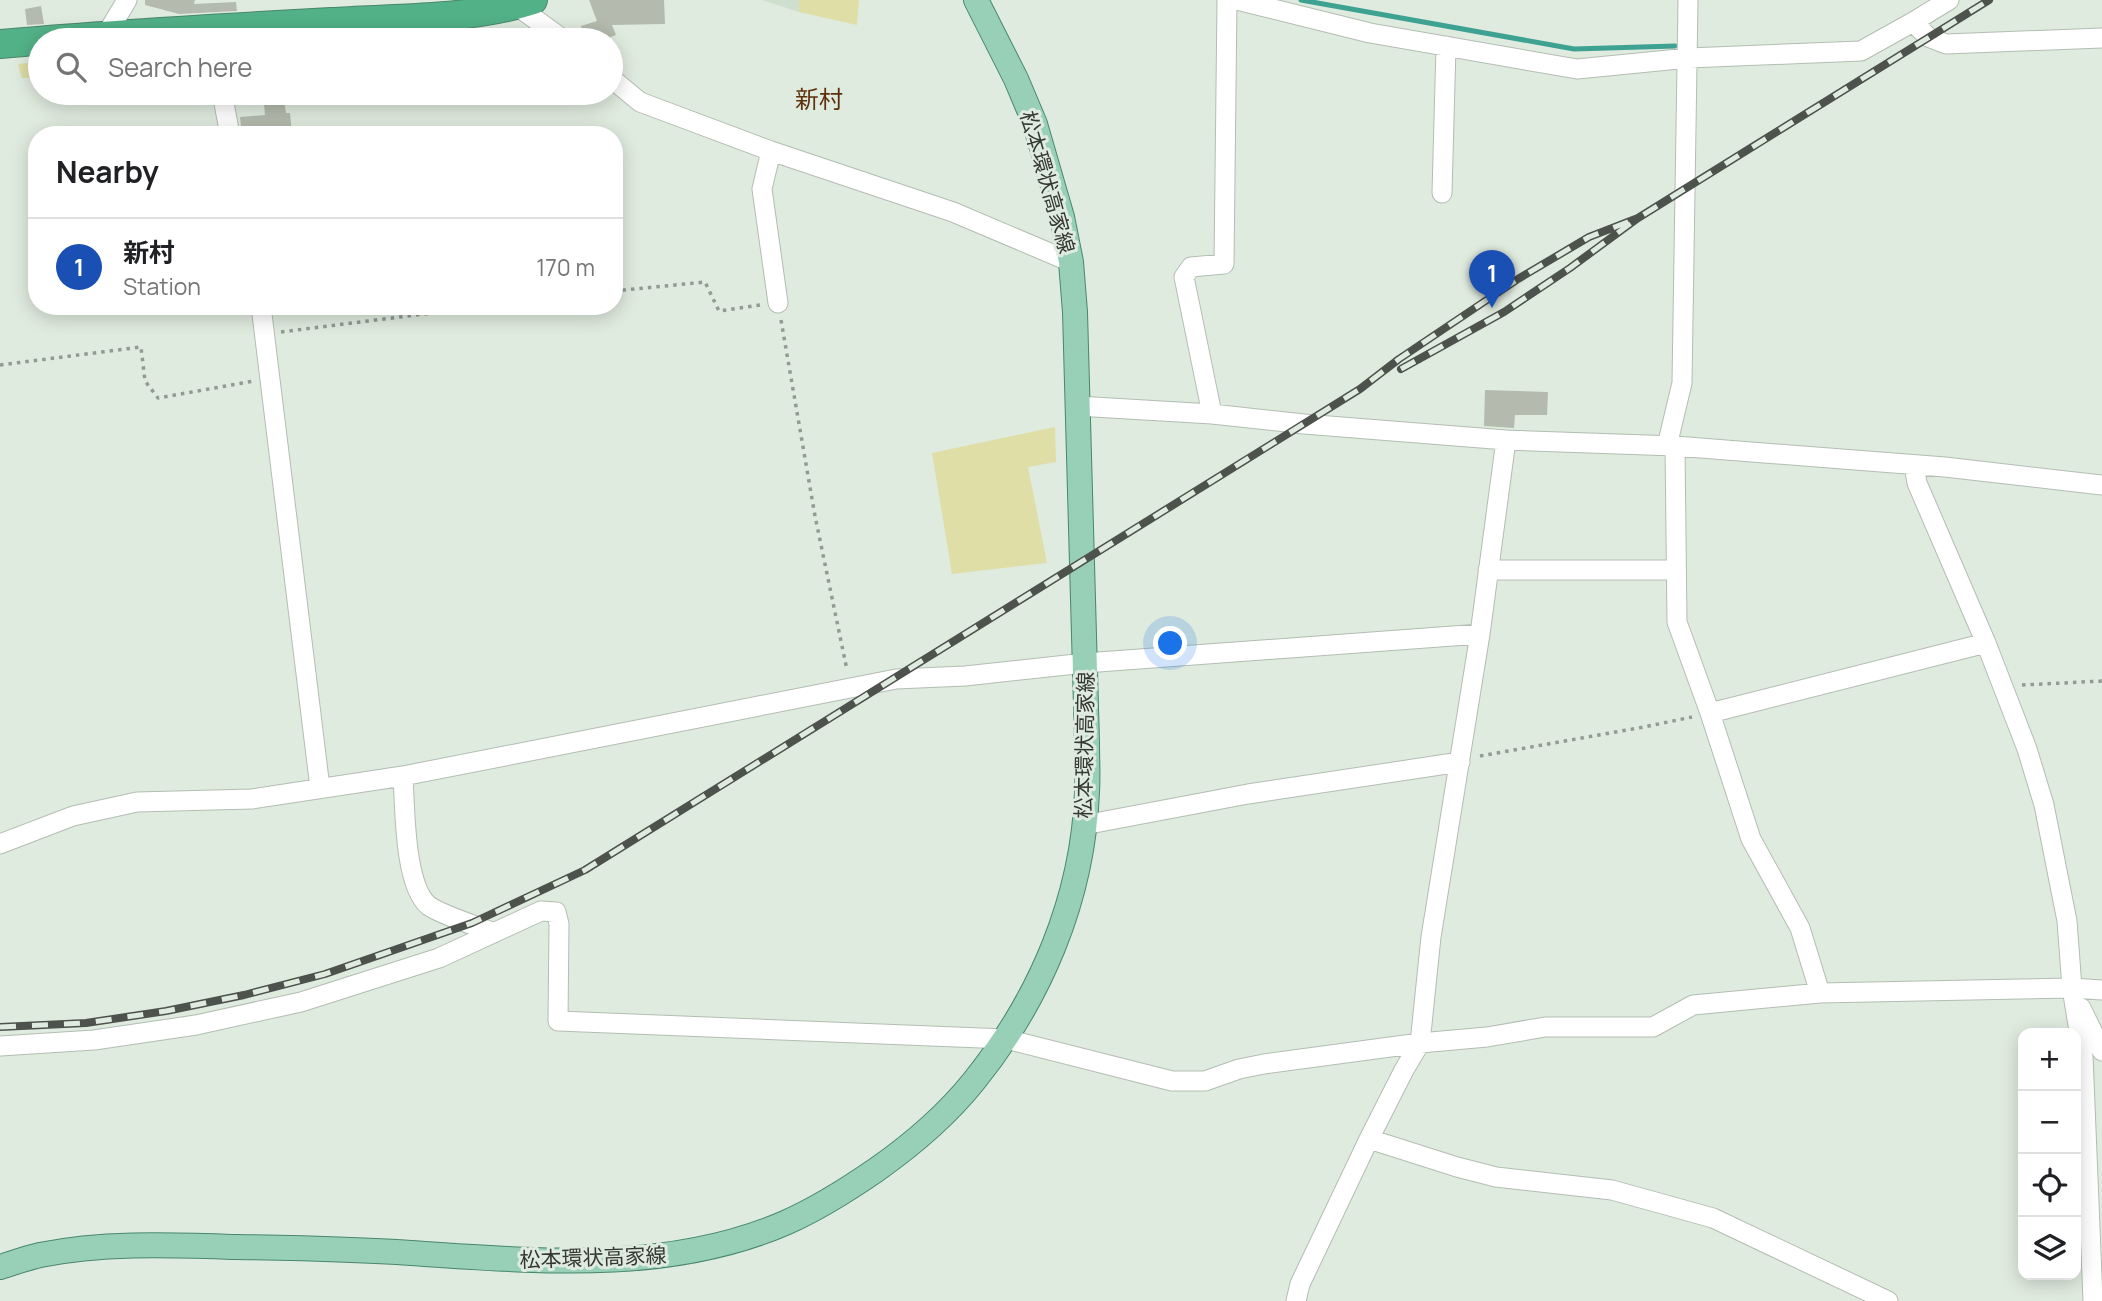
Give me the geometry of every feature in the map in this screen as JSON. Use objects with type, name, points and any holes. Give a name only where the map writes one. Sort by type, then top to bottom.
[{"type":"highway","points":[[292,28],[451,15],[519,2]]},
{"type":"highway","points":[[0,44],[28,41]]},
{"type":"main road","name":"松本環状高家線","points":[[0,1267],[39,1255],[95,1247],[144,1246],[366,1250],[515,1260],[594,1261],[675,1254],[753,1235],[796,1218],[887,1163],[954,1106],[1023,1013],[1051,956],[1076,876],[1087,794],[1075,312],[1071,262],[1062,217],[1035,124],[1016,79],[976,0]]},
{"type":"street","points":[[110,28],[127,0]]},
{"type":"street","points":[[1212,414],[1184,277],[1191,267],[1224,264],[1227,0]]},
{"type":"street","points":[[1237,0],[1370,33],[1577,69],[1689,58],[1861,51],[1949,0]]},
{"type":"street","points":[[1688,0],[1682,383],[1671,446],[1678,622],[1751,839],[1800,928],[1820,993]]},
{"type":"street","points":[[519,2],[550,28]]},
{"type":"street","points":[[1913,22],[1928,37],[1946,44],[2102,38]]},
{"type":"street","points":[[1442,193],[1446,46]]},
{"type":"street","points":[[623,88],[640,102],[771,151],[953,212],[1071,262]]},
{"type":"street","points":[[224,105],[228,126]]},
{"type":"street","points":[[771,151],[762,189],[778,303]]},
{"type":"street","points":[[262,315],[320,788]]},
{"type":"street","points":[[1077,406],[1212,414],[1506,440],[1671,446],[1914,465],[2102,485]]},
{"type":"street","points":[[1296,1301],[1300,1284],[1369,1139],[1420,1043],[1431,937],[1480,634],[1506,440]]},
{"type":"street","points":[[1914,465],[1917,483],[1986,643],[2044,805],[2067,921],[2072,988],[2082,1056],[2093,1301]]},
{"type":"street","points":[[1488,570],[1675,570]]},
{"type":"street","points":[[0,844],[73,816],[137,802],[252,799],[402,776],[896,679],[965,676],[1085,663],[1480,634]]},
{"type":"street","points":[[1710,713],[1986,643]]},
{"type":"street","points":[[1084,825],[1248,794],[1460,760]]},
{"type":"street","points":[[402,776],[410,866],[420,894],[428,905],[494,933]]},
{"type":"street","points":[[0,1046],[94,1040],[196,1025],[301,1002],[439,958],[541,911],[556,912],[559,925],[558,1021],[1006,1038],[1172,1081],[1205,1081],[1239,1069],[1264,1064],[1420,1043],[1488,1037],[1545,1027],[1653,1027],[1693,1005],[1820,993],[2072,988],[2102,990]]},
{"type":"street","points":[[2072,988],[2102,1051]]},
{"type":"street","points":[[1369,1139],[1496,1177],[1612,1190],[1713,1218],[1888,1301]]},
{"type":"path","points":[[623,290],[705,282],[719,311],[778,303],[814,516],[850,687]]},
{"type":"path","points":[[265,334],[416,315]]},
{"type":"path","points":[[0,365],[141,347],[145,381],[158,398],[269,378]]},
{"type":"path","points":[[2002,686],[2102,681]]},
{"type":"path","points":[[1460,760],[1710,713]]},
{"type":"shaded area","points":[[762,0],[799,0],[799,12]]},
{"type":"green space","points":[[799,0],[859,0],[857,25],[799,12]]},
{"type":"green space","points":[[28,63],[28,78],[22,78],[18,64]]},
{"type":"green space","points":[[1055,427],[1056,462],[1028,467],[1047,563],[952,574],[932,453]]},
{"type":"building","points":[[145,0],[195,0],[194,4],[236,2],[237,11],[179,14],[145,5]]},
{"type":"building","points":[[589,0],[664,0],[665,24],[582,28],[581,26],[597,21]]},
{"type":"building","points":[[41,6],[44,24],[27,25],[25,9]]},
{"type":"building","points":[[264,105],[285,105],[286,113],[290,113],[291,126],[241,126],[240,117],[265,115]]},
{"type":"building","points":[[1485,390],[1548,392],[1547,415],[1515,415],[1514,428],[1484,426]]},
{"type":"waterway","points":[[1301,0],[1574,49],[1675,46]]},
{"type":"railway","points":[[1401,369],[1504,312],[1638,218],[1989,0]]},
{"type":"railway","points":[[0,1027],[86,1023],[166,1011],[325,974],[472,923],[585,870],[1360,389],[1399,359],[1518,279],[1589,237],[1638,218]]},
{"type":"place","name":"新村","points":[[1492,308]]},
{"type":"district","name":"新村","points":[[819,98]]}]
